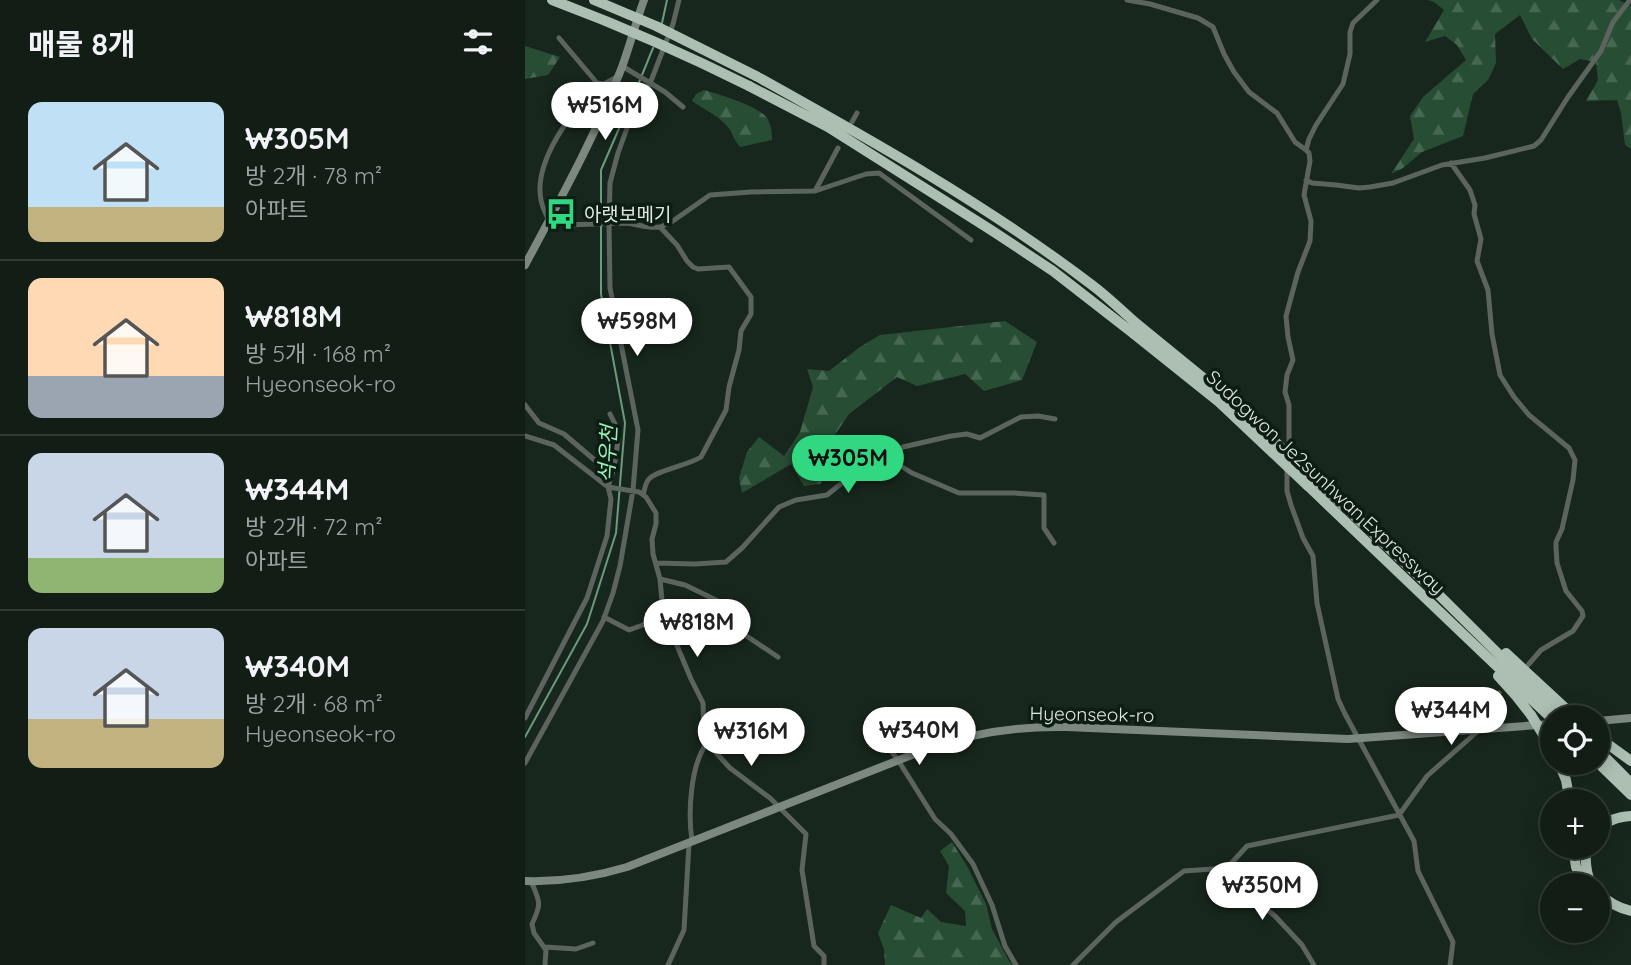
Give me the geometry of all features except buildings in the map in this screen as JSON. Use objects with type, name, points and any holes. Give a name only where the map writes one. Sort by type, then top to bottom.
[{"type":"highway","name":"Sudogwon Je2sunhwan Expressway","points":[[552,0],[670,47],[828,127],[992,230],[1135,329]]},
{"type":"highway","name":"Sudogwon Je2sunhwan Expressway","points":[[594,0],[656,26],[756,76],[868,138],[993,215],[1095,287],[1135,329],[1434,592],[1544,705]]},
{"type":"highway","name":"Sudogwon Je2sunhwan Expressway","points":[[1311,482],[1376,551],[1543,705]]},
{"type":"highway","points":[[1376,551],[1516,696],[1540,730]]},
{"type":"highway","points":[[1610,746],[1631,761]]},
{"type":"highway","points":[[1610,763],[1631,783]]},
{"type":"highway","points":[[1610,775],[1631,795]]},
{"type":"highway","points":[[1610,820],[1631,816]]},
{"type":"highway","points":[[1610,903],[1631,911]]},
{"type":"highway","points":[[1610,909],[1631,918]]},
{"type":"street","points":[[525,265],[587,147],[618,77],[644,0]]},
{"type":"street","points":[[525,763],[604,617],[620,566],[633,490],[638,430],[610,288],[610,183],[630,120],[650,83],[679,0]]},
{"type":"street","points":[[1127,0],[1198,18],[1213,27],[1224,54],[1249,92],[1277,113],[1296,142],[1309,153],[1304,195],[1311,221],[1310,241],[1286,316],[1293,360],[1285,391],[1289,405],[1287,491],[1297,523],[1313,556],[1317,603],[1338,699],[1414,841],[1418,871],[1453,942],[1450,965]]},
{"type":"street","points":[[1306,150],[1316,125],[1343,84],[1353,23],[1377,0]]},
{"type":"street","points":[[1306,180],[1347,187],[1370,187],[1393,183],[1451,163],[1534,146],[1541,141],[1601,51],[1613,22],[1630,0]]},
{"type":"street","points":[[559,38],[597,83],[618,77]]},
{"type":"street","points":[[622,66],[666,92],[683,107]]},
{"type":"street","points":[[597,83],[560,132],[545,162],[540,185],[541,201],[549,221],[559,225],[634,224],[648,229],[670,223],[710,195],[815,191],[866,174],[879,173],[971,240]]},
{"type":"street","points":[[852,122],[857,113]]},
{"type":"street","points":[[815,191],[838,148]]},
{"type":"street","points":[[1451,163],[1470,190],[1475,205],[1474,214],[1481,239],[1477,261],[1488,290],[1492,334],[1500,375],[1529,415],[1569,448],[1575,460],[1573,480],[1556,547],[1557,563],[1566,591],[1582,611],[1582,621],[1573,631],[1541,650],[1528,665]]},
{"type":"street","points":[[643,495],[650,477],[701,457],[726,410],[741,331],[751,314],[751,297],[729,267],[693,267],[677,244],[660,227]]},
{"type":"street","points":[[525,405],[539,424],[563,434],[611,474]]},
{"type":"street","points":[[525,718],[587,598],[607,536],[611,474],[618,441],[617,428],[610,414]]},
{"type":"street","points":[[656,563],[726,562],[779,507],[796,500],[827,495],[842,483],[873,468],[903,447],[967,434],[980,438],[1021,417],[1055,419]]},
{"type":"street","points":[[525,436],[554,445],[610,488],[633,490],[643,495],[656,513],[653,554],[660,579],[665,617],[703,703],[707,743],[730,768],[770,798],[806,834],[802,870],[814,946],[824,956],[824,965]]},
{"type":"street","points":[[888,458],[912,473],[959,493],[1014,492],[1044,495],[1044,528],[1054,543]]},
{"type":"street","points":[[660,579],[685,585],[718,601],[739,631],[778,657]]},
{"type":"street","points":[[604,617],[629,630],[665,617]]},
{"type":"street","points":[[1073,965],[1116,922],[1184,871],[1227,868],[1247,846],[1399,815],[1427,776],[1479,730],[1485,710],[1499,693]]},
{"type":"street","points":[[1359,739],[1479,730],[1540,717]]},
{"type":"street","points":[[1610,720],[1631,719]]},
{"type":"street","points":[[869,723],[898,760],[935,819],[951,834],[973,864],[992,905],[1005,946],[1016,965]]},
{"type":"street","name":"Hyeonseok-ro","points":[[528,881],[562,880],[627,867],[898,760],[960,738],[992,731],[1037,726],[1359,739]]},
{"type":"street","points":[[668,965],[684,930],[693,775],[698,758],[707,743]]},
{"type":"street","points":[[1227,868],[1247,892],[1275,916],[1302,945],[1314,965]]},
{"type":"street","points":[[528,881],[538,897],[540,908],[532,924],[534,933],[546,950],[545,965]]},
{"type":"street","points":[[544,947],[576,949],[593,943]]},
{"type":"green space","points":[[1428,0],[1619,0],[1631,6],[1631,149],[1625,145],[1617,100],[1586,101],[1598,80],[1596,62],[1580,59],[1563,69],[1532,39],[1520,15],[1495,34],[1496,63],[1488,80],[1473,94],[1463,136],[1422,152],[1391,174],[1414,139],[1410,116],[1423,97],[1466,60],[1457,45],[1445,36],[1425,42],[1444,10]]},
{"type":"green space","points":[[525,46],[560,57],[548,75],[525,79]]},
{"type":"green space","points":[[704,90],[738,101],[763,114],[769,123],[772,140],[740,147],[724,122],[692,101],[696,94]]},
{"type":"green space","points":[[1005,321],[1037,342],[1022,380],[984,391],[965,374],[917,386],[897,377],[849,414],[830,442],[821,484],[804,486],[791,464],[742,493],[739,478],[747,452],[759,437],[784,456],[800,432],[813,387],[807,369],[829,371],[880,335]]},
{"type":"green space","points":[[952,842],[986,904],[992,929],[1013,965],[885,965],[884,949],[878,933],[891,905],[921,918],[927,909],[941,922],[966,926],[965,911],[946,893],[949,866],[940,851]]},
{"type":"waterway","name":"석우천","points":[[662,23],[667,0]]},
{"type":"waterway","name":"석우천","points":[[642,75],[653,48]]},
{"type":"waterway","name":"석우천","points":[[601,220],[601,170],[640,80]]},
{"type":"waterway","name":"석우천","points":[[525,737],[587,624],[616,533],[625,423],[601,294],[601,226]]},
{"type":"place","name":"아랫보메기","points":[[561,214]]}]
